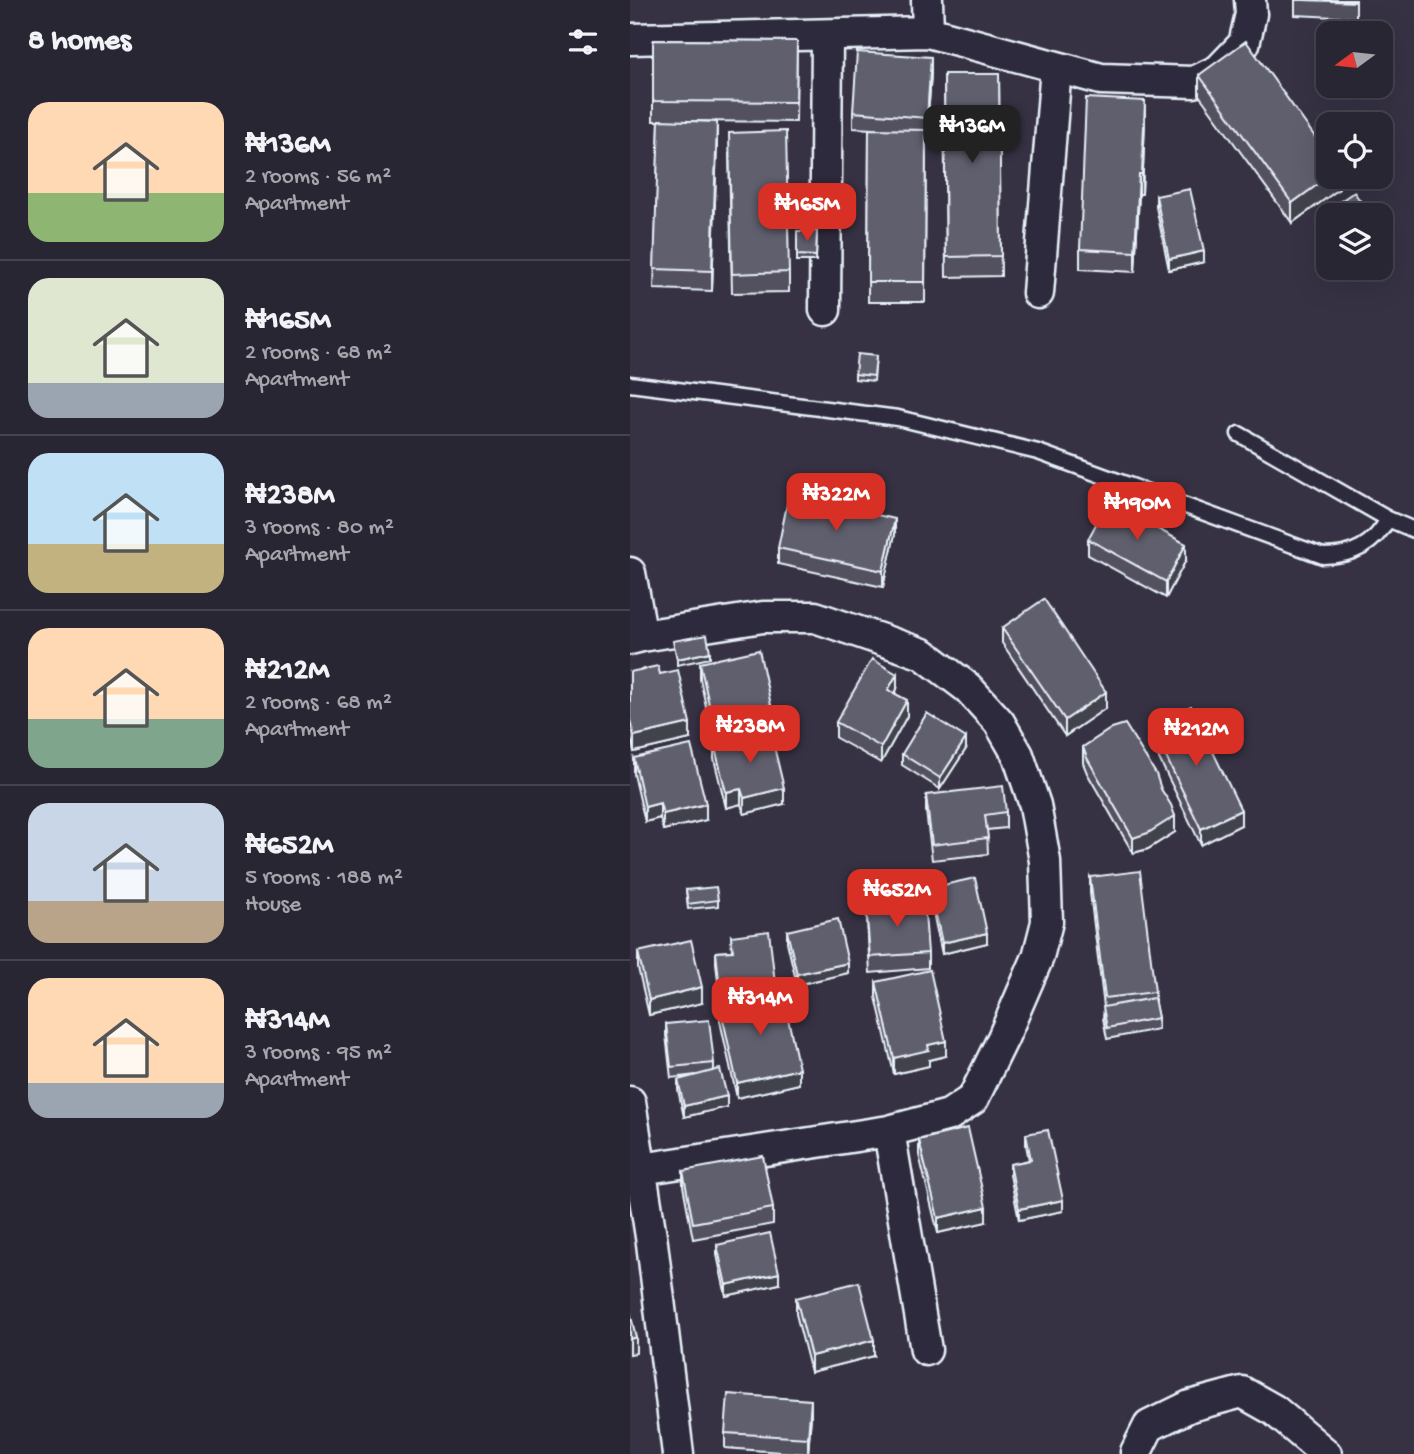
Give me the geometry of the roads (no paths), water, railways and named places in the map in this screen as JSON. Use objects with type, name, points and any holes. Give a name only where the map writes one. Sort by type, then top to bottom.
[{"type":"street","points":[[926,0],[928,32]]},
{"type":"street","points":[[630,39],[928,32],[1101,79],[1194,82],[1219,70],[1244,44],[1251,14],[1250,0]]},
{"type":"street","points":[[825,310],[827,35]]},
{"type":"street","points":[[1038,293],[1056,67]]},
{"type":"street","points":[[630,573],[636,637],[763,617],[815,617],[923,654],[968,688],[999,722],[1018,755],[1035,805],[1045,861],[1047,922],[1038,957],[973,1099],[949,1115],[889,1131],[641,1169]]},
{"type":"street","points":[[630,1102],[641,1169],[641,1244],[678,1454]]},
{"type":"street","points":[[889,1131],[926,1350]]},
{"type":"street","points":[[1136,1452],[1149,1426],[1190,1406],[1242,1392],[1274,1410],[1326,1454]]},
{"type":"lane","points":[[630,384],[898,418],[1038,452],[1323,556],[1340,556],[1357,550],[1375,537],[1388,519]]},
{"type":"lane","points":[[1239,434],[1388,519],[1414,530]]}]
